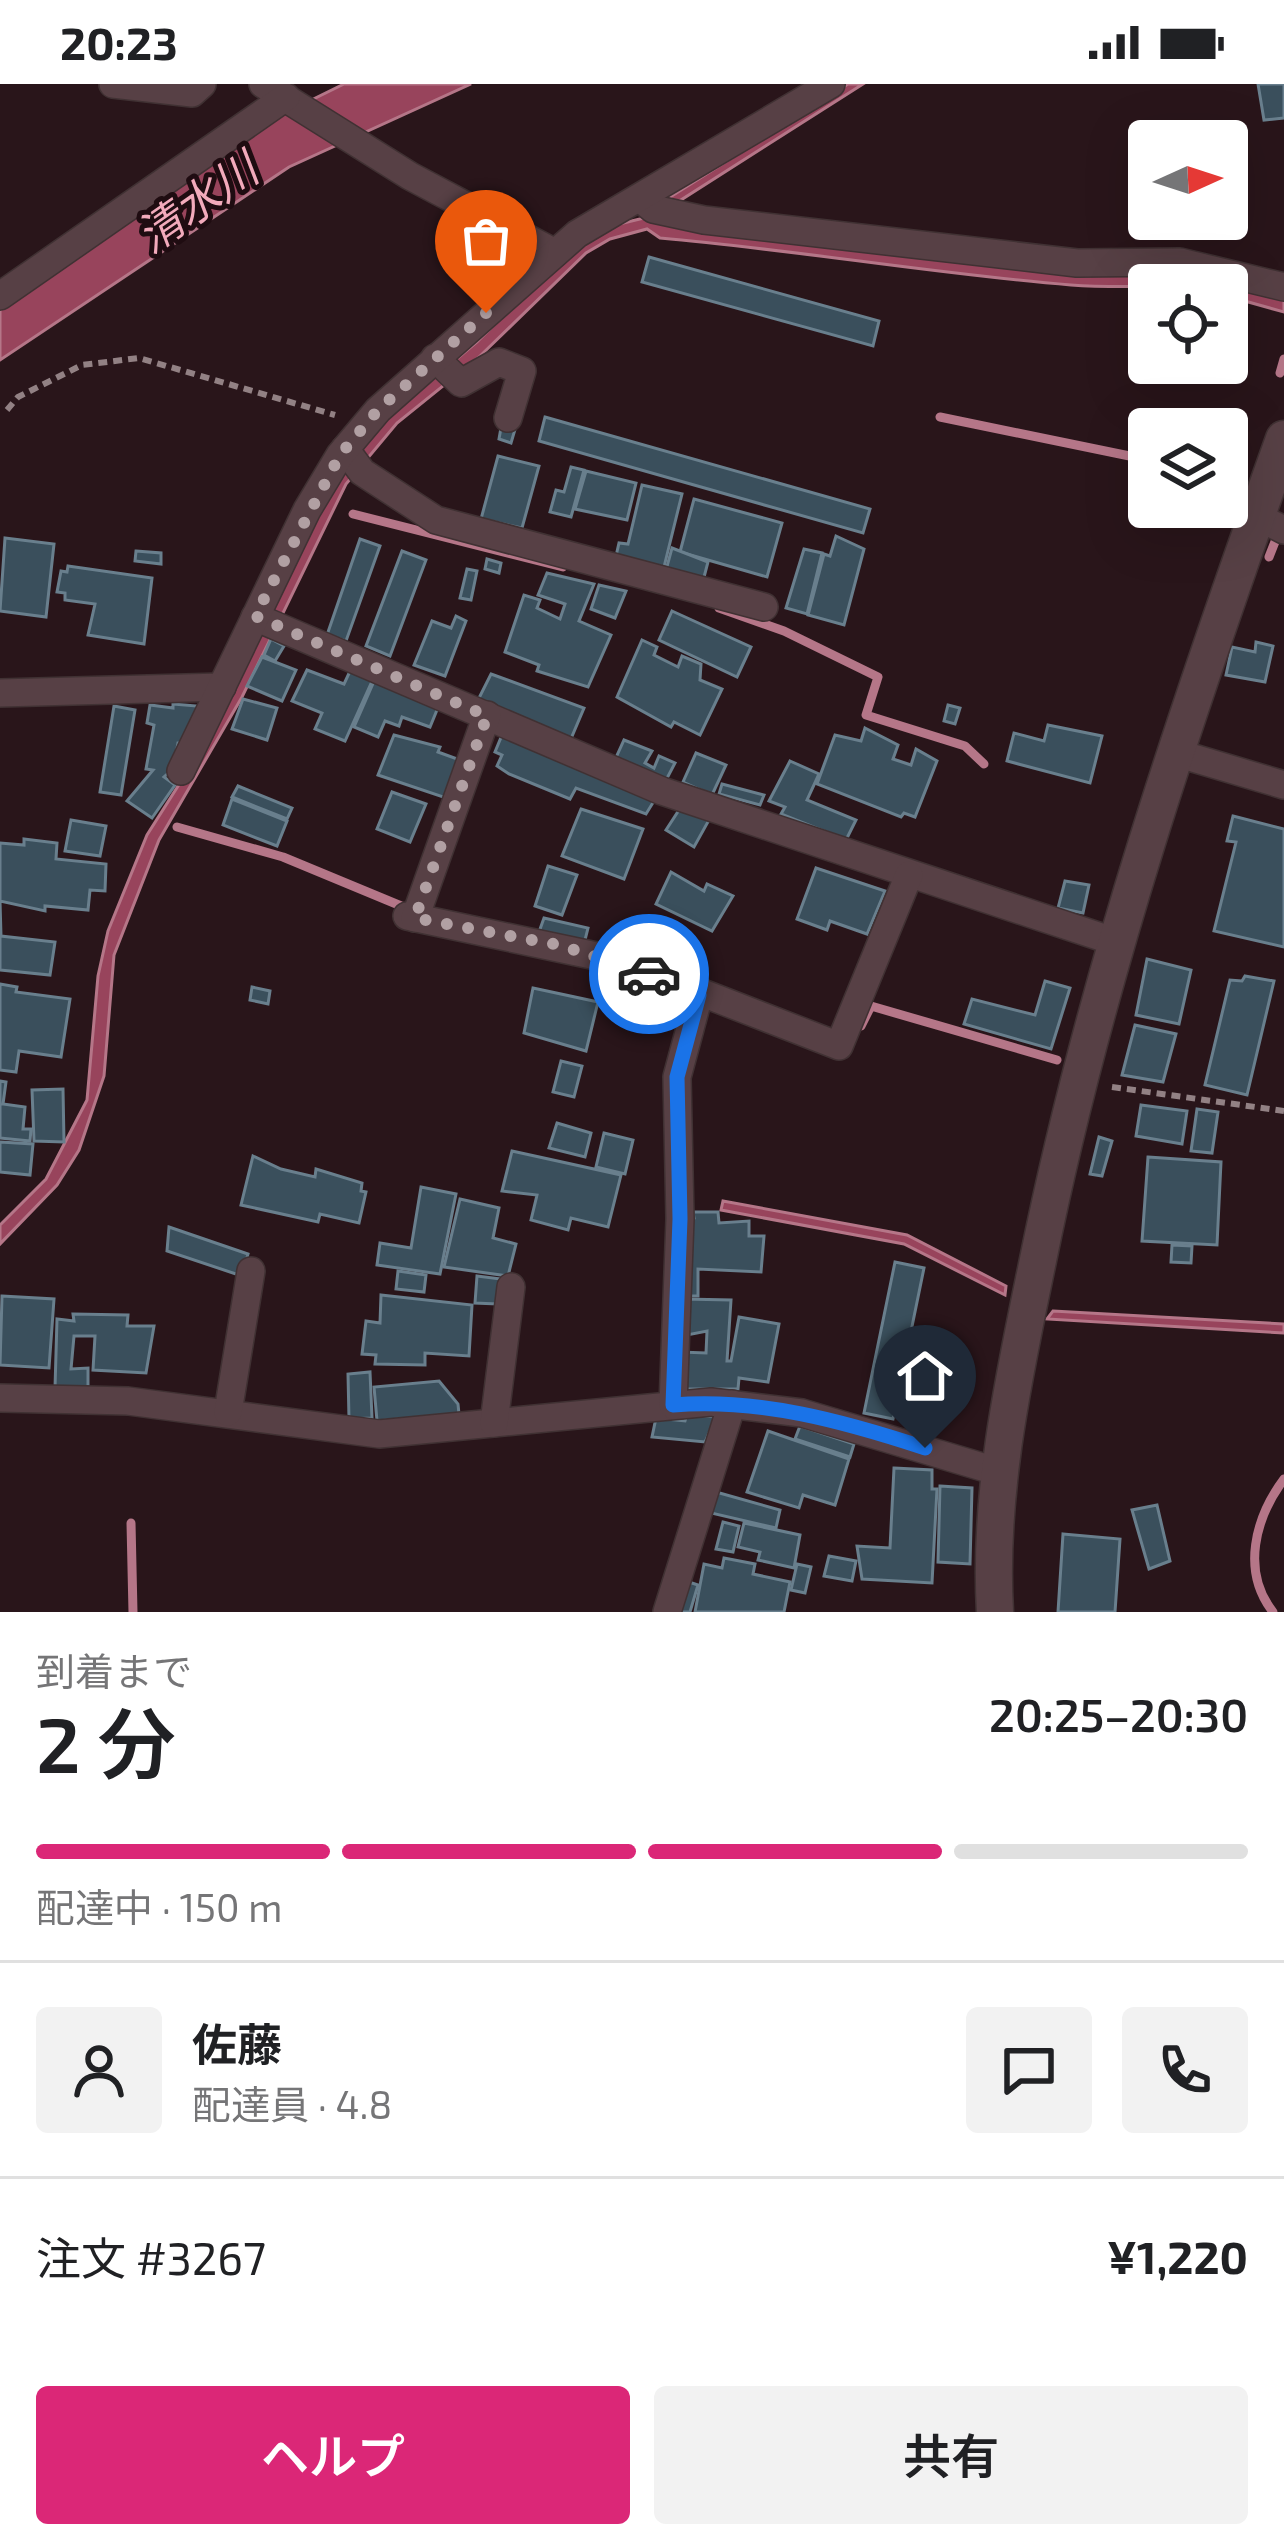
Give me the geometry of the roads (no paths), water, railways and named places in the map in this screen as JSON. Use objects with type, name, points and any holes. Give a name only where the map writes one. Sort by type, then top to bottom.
[{"type":"street","points":[[113,84],[192,93],[202,84]]},
{"type":"street","points":[[181,771],[308,510],[345,449],[367,423],[577,234],[831,84]]},
{"type":"street","points":[[0,296],[274,91],[410,176],[555,253]]},
{"type":"street","points":[[641,199],[653,209],[704,220],[1077,263],[1180,262],[1284,287]]},
{"type":"street","points":[[435,358],[461,383],[500,362],[522,371],[508,418]]},
{"type":"street","points":[[995,1612],[992,1554],[999,1472],[1028,1309],[1078,1082],[1113,941],[1173,752],[1270,523],[1284,439]]},
{"type":"street","points":[[345,449],[362,472],[436,520],[764,607]]},
{"type":"street","points":[[255,616],[662,791],[1113,941]]},
{"type":"street","points":[[0,693],[222,687]]},
{"type":"street","points":[[487,716],[411,917],[620,961],[839,1046],[909,875]]},
{"type":"street","points":[[1173,752],[1284,785]]},
{"type":"street","points":[[673,1405],[680,1219],[677,1077],[699,995]]},
{"type":"street","points":[[228,1412],[251,1271]]},
{"type":"street","points":[[494,1423],[511,1288]]},
{"type":"street","points":[[0,1398],[128,1401],[380,1434],[673,1405],[732,1404],[802,1413],[999,1472]]},
{"type":"street","points":[[667,1612],[732,1404]]},
{"type":"water","name":"清水川","points":[[344,84],[471,84],[289,167],[0,360],[0,306],[277,117]]},
{"type":"water","points":[[848,84],[863,84],[673,205],[667,199]]},
{"type":"water","points":[[648,217],[1128,265],[1128,287],[1019,280],[660,238],[647,229],[610,239],[586,253],[479,357],[397,423],[346,484],[242,697],[159,840],[114,955],[104,1076],[79,1150],[57,1185],[0,1244],[0,1225],[46,1179],[87,1100],[98,976],[108,931],[147,835],[199,753],[342,468],[379,424],[477,342],[571,248],[611,226]]},
{"type":"water","points":[[1248,288],[1284,298],[1284,312],[1248,302]]},
{"type":"water","points":[[723,1201],[907,1235],[1006,1286],[1005,1295],[904,1244],[721,1210]]},
{"type":"water","points":[[1053,1311],[1284,1324],[1284,1333],[1047,1319]]},
{"type":"waterway","points":[[1280,373],[1284,359]]},
{"type":"waterway","points":[[940,417],[1128,456]]},
{"type":"waterway","points":[[353,514],[563,567]]},
{"type":"waterway","points":[[1269,557],[1278,534]]},
{"type":"waterway","points":[[719,608],[784,631],[878,677],[866,715],[965,746],[984,764]]},
{"type":"waterway","points":[[177,827],[283,857],[406,908]]},
{"type":"waterway","points":[[655,989],[691,1004]]},
{"type":"waterway","points":[[861,1026],[871,1006],[1057,1060]]},
{"type":"waterway","points":[[1273,1612],[1257,1579],[1256,1545],[1266,1510],[1284,1479]]},
{"type":"waterway","points":[[131,1523],[133,1612]]}]
